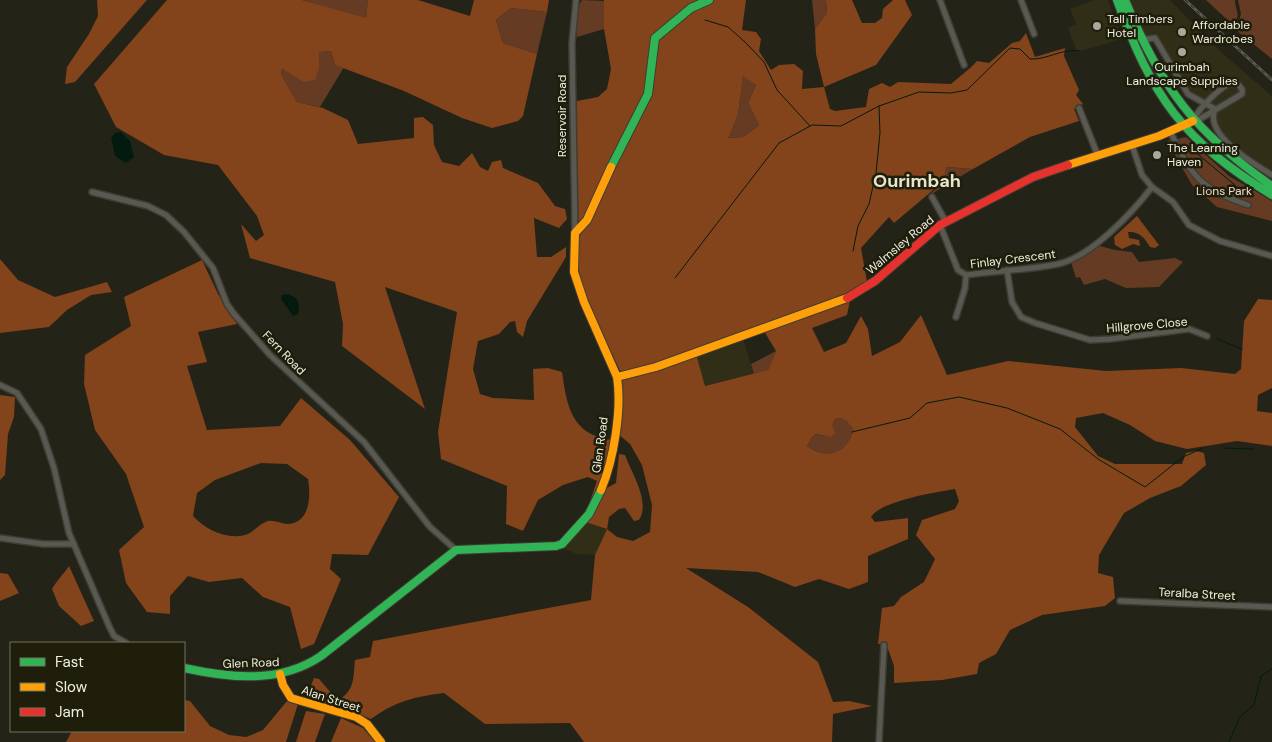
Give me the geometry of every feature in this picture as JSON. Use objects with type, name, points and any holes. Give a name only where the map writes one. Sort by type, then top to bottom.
[{"type":"street","points":[[575,233],[587,220],[614,160],[648,94],[655,38],[691,8],[709,0]]},
{"type":"street","points":[[940,0],[964,65]]},
{"type":"street","points":[[1021,0],[1034,34]]},
{"type":"street","points":[[1117,0],[1134,46],[1154,87],[1184,125],[1223,162],[1272,196]]},
{"type":"street","points":[[1125,0],[1141,40],[1163,81],[1193,121],[1239,164],[1272,186]]},
{"type":"street","name":"Reservoir Road","points":[[573,1],[572,136],[575,233]]},
{"type":"street","points":[[1141,40],[1155,38],[1188,94],[1215,109]]},
{"type":"street","points":[[1236,82],[1240,84],[1242,94],[1200,119],[1193,121],[1205,105],[1226,85],[1236,82]]},
{"type":"street","points":[[1079,108],[1098,156]]},
{"type":"street","points":[[1215,109],[1212,120],[1215,127],[1228,143],[1272,175]]},
{"type":"street","name":"Walmsley Road","points":[[617,377],[656,367],[855,295],[943,223],[1033,176],[1132,145],[1193,121]]},
{"type":"street","points":[[1170,131],[1184,160],[1201,182],[1213,192],[1248,205]]},
{"type":"street","points":[[1132,145],[1142,174],[1152,187],[1167,196],[1189,225],[1220,241],[1272,256]]},
{"type":"street","name":"Finlay Crescent","points":[[932,197],[943,223],[958,270],[966,275],[1060,264],[1076,256],[1106,235],[1152,187]]},
{"type":"street","name":"Fern Road","points":[[92,192],[148,206],[166,215],[184,232],[213,268],[227,304],[234,314],[270,355],[364,442],[430,527],[456,550]]},
{"type":"street","name":"Glen Road","points":[[185,668],[227,676],[280,674],[299,670],[321,656],[456,550],[556,546],[562,545],[572,534],[594,507],[607,478],[619,390],[617,377],[584,302],[574,272],[575,233]]},
{"type":"street","name":"Hillgrove Close","points":[[1007,270],[1012,302],[1021,317],[1035,323],[1090,340],[1189,329],[1207,336]]},
{"type":"street","points":[[956,317],[965,288],[966,275]]},
{"type":"street","points":[[0,384],[17,393],[41,429],[54,468],[69,533],[114,636],[124,642]]},
{"type":"street","points":[[0,538],[43,544],[74,544]]},
{"type":"street","name":"Teralba Street","points":[[1120,600],[1272,607]]},
{"type":"street","points":[[879,742],[884,645]]},
{"type":"street","name":"Alan Street","points":[[280,674],[283,686],[292,698],[356,717],[367,724],[381,742]]},
{"type":"shaded area","points":[[97,0],[147,0],[75,82],[65,84],[67,67],[89,34],[98,16]]},
{"type":"shaded area","points":[[167,0],[302,0],[366,18],[368,0],[418,0],[470,16],[474,0],[549,0],[547,12],[511,8],[496,20],[503,43],[537,54],[523,116],[518,121],[492,128],[462,118],[404,91],[335,65],[331,51],[319,52],[319,68],[315,80],[303,82],[282,68],[281,74],[297,102],[323,108],[348,120],[358,144],[414,138],[414,118],[423,117],[433,125],[434,145],[442,162],[459,166],[472,153],[480,167],[488,171],[492,162],[501,160],[503,168],[538,183],[555,206],[565,209],[567,219],[559,228],[534,218],[537,257],[551,257],[566,247],[566,257],[527,321],[523,337],[517,332],[515,321],[510,322],[499,334],[478,341],[473,369],[480,394],[493,398],[534,400],[533,369],[548,368],[562,372],[569,407],[579,425],[587,432],[611,440],[606,478],[591,507],[588,507],[597,481],[588,477],[563,485],[538,500],[523,531],[506,524],[507,486],[441,459],[438,432],[457,312],[385,287],[425,409],[342,346],[343,324],[335,282],[250,258],[241,224],[256,241],[264,235],[257,216],[218,165],[164,155],[116,127],[94,84]]},
{"type":"shaded area","points":[[604,0],[702,0],[653,35],[646,93],[583,223],[579,223],[577,220],[577,101],[598,97],[607,89],[611,69],[604,29]]},
{"type":"shaded area","points":[[714,0],[746,0],[742,30],[756,32],[761,39],[759,51],[771,70],[779,65],[794,64],[803,71],[802,89],[824,87],[830,109],[835,111],[866,107],[869,89],[882,83],[890,87],[898,82],[951,84],[977,61],[989,63],[1012,43],[1020,41],[1026,33],[1035,57],[1065,48],[1064,56],[1079,90],[1076,95],[1083,104],[1074,109],[1079,121],[1030,137],[973,169],[946,167],[945,180],[894,223],[889,217],[861,248],[867,282],[852,291],[655,365],[621,373],[587,302],[577,271],[576,241],[589,221],[610,170],[651,93],[658,39],[693,10]],"holes":[[[743,76],[756,85],[748,103],[759,125],[743,137],[728,138],[738,115]]]},
{"type":"shaded area","points":[[826,0],[852,0],[862,23],[875,23],[882,18],[883,9],[893,0],[905,0],[912,15],[876,65],[824,87],[816,54],[815,29],[827,13]]},
{"type":"shaded area","points":[[1095,0],[1108,0],[1122,39],[1077,52],[1068,28],[1076,24],[1070,9]]},
{"type":"shaded area","points":[[1126,0],[1170,0],[1221,52],[1272,96],[1272,174],[1240,153],[1228,141],[1205,104],[1189,93],[1156,37],[1142,40]]},
{"type":"shaded area","points":[[121,132],[130,141],[134,157],[126,163],[115,156],[111,138],[115,133]]},
{"type":"shaded area","points":[[1137,216],[1159,245],[1155,248],[1150,247],[1141,236],[1132,232],[1128,232],[1129,238],[1139,240],[1140,246],[1133,244],[1122,249],[1115,245],[1114,237]]},
{"type":"shaded area","points":[[0,259],[18,280],[55,297],[107,282],[112,292],[91,295],[67,310],[49,327],[0,333]]},
{"type":"shaded area","points":[[202,260],[218,294],[237,324],[198,332],[207,362],[187,366],[207,430],[280,426],[301,398],[350,440],[399,497],[368,555],[332,554],[330,569],[341,579],[314,644],[301,649],[290,607],[263,597],[242,578],[209,582],[188,576],[170,596],[170,614],[147,612],[126,583],[119,550],[144,527],[126,474],[95,430],[84,384],[85,355],[131,326],[124,297]],"holes":[[[261,463],[287,464],[308,479],[309,500],[305,514],[301,519],[288,524],[268,521],[248,534],[231,536],[223,535],[210,529],[193,516],[197,493],[215,480]]]},
{"type":"shaded area","points":[[288,294],[297,299],[299,304],[298,314],[293,316],[281,299],[282,295]]},
{"type":"shaded area","points":[[1258,299],[1272,300],[1272,388],[1258,395],[1257,411],[1272,413],[1272,446],[1237,441],[1187,449],[1155,441],[1130,425],[1103,413],[1076,418],[1075,427],[1098,456],[1115,464],[1182,464],[1186,453],[1196,451],[1204,453],[1206,465],[1181,486],[1150,498],[1124,513],[1099,555],[1098,573],[1113,577],[1115,598],[1105,606],[1042,615],[1010,630],[996,654],[979,663],[977,674],[942,680],[894,683],[894,666],[886,643],[878,644],[882,608],[894,606],[901,597],[924,582],[935,559],[916,535],[922,520],[955,509],[959,501],[955,489],[910,498],[877,511],[871,517],[875,522],[908,518],[908,539],[868,556],[868,582],[849,589],[819,579],[795,587],[758,572],[686,568],[748,607],[818,662],[833,702],[849,701],[872,706],[833,714],[832,742],[584,742],[570,723],[485,724],[444,693],[424,696],[397,704],[371,719],[343,708],[306,698],[314,678],[319,679],[338,701],[344,697],[352,684],[355,660],[370,657],[373,641],[591,600],[595,555],[607,529],[617,537],[633,541],[650,532],[652,505],[642,465],[630,444],[617,433],[620,378],[696,354],[705,386],[768,370],[776,351],[764,331],[850,300],[847,315],[812,328],[824,352],[846,343],[861,316],[868,329],[872,356],[900,342],[921,315],[947,375],[1008,361],[1106,371],[1181,368],[1235,374],[1241,369],[1244,321]],"holes":[[[841,418],[847,421],[853,429],[851,437],[842,449],[829,454],[815,451],[807,446],[816,434],[831,437],[835,433],[832,425],[835,419]]]},
{"type":"shaded area","points":[[743,338],[754,374],[705,386],[696,354]]},
{"type":"shaded area","points":[[0,395],[15,397],[14,417],[8,434],[5,475],[0,480]]},
{"type":"shaded area","points":[[619,454],[625,455],[639,487],[643,505],[642,513],[639,520],[634,521],[625,508],[619,509],[609,517],[607,529],[585,522],[603,490],[616,483]]},
{"type":"shaded area","points":[[585,522],[607,529],[595,555],[577,554],[563,548]]},
{"type":"shaded area","points":[[69,566],[94,621],[81,626],[59,606],[52,589]]},
{"type":"shaded area","points":[[0,573],[8,574],[19,593],[0,601]]},
{"type":"shaded area","points":[[185,700],[190,701],[210,726],[229,735],[246,737],[263,730],[287,701],[298,704],[286,742],[66,742],[71,732],[185,732]]},
{"type":"shaded area","points":[[306,711],[325,714],[315,742],[296,742]]},
{"type":"shaded area","points":[[341,718],[363,728],[375,742],[331,742]]},
{"type":"green space","points":[[302,0],[368,0],[366,19]]},
{"type":"green space","points":[[582,0],[605,1],[604,29],[577,37],[577,8]]},
{"type":"green space","points":[[812,0],[826,0],[827,13],[815,29]]},
{"type":"green space","points":[[1206,0],[1235,0],[1238,16],[1236,22],[1233,25]]},
{"type":"green space","points":[[1238,0],[1272,0],[1272,59],[1236,30],[1241,14]]},
{"type":"green space","points":[[511,8],[547,12],[537,54],[503,43],[496,20]]},
{"type":"green space","points":[[331,51],[335,65],[344,67],[320,107],[297,102],[281,74],[282,67],[303,82],[319,68],[319,52]]},
{"type":"green space","points":[[743,75],[756,85],[748,103],[759,125],[743,137],[727,138],[738,115]]},
{"type":"green space","name":"Lions Park","points":[[1186,137],[1229,176],[1272,201],[1272,221],[1217,207],[1192,185],[1167,141]]},
{"type":"green space","points":[[946,167],[973,169],[928,196],[945,180]]},
{"type":"green space","points":[[1100,246],[1132,252],[1139,262],[1175,258],[1183,262],[1159,287],[1126,288],[1105,279],[1084,285],[1080,277],[1076,278],[1071,262]]},
{"type":"green space","points":[[776,351],[768,370],[754,374],[751,364]]},
{"type":"green space","points":[[835,419],[847,420],[853,429],[851,438],[842,449],[829,454],[815,451],[807,446],[812,437],[816,434],[825,436]]},
{"type":"waterway","points":[[705,20],[728,27],[745,42],[764,62],[777,90],[810,126]]},
{"type":"waterway","points":[[675,278],[779,143],[812,125],[841,126],[879,106],[919,92],[951,93],[967,90],[1010,48],[1020,49],[1030,59],[1043,58],[1067,51],[1080,51]]},
{"type":"waterway","points":[[853,251],[858,226],[869,204],[876,173],[880,133],[879,106]]},
{"type":"waterway","points":[[1188,146],[1236,186]]},
{"type":"waterway","points":[[1217,339],[1242,349]]},
{"type":"waterway","points":[[852,432],[910,418],[927,403],[959,397],[1007,408],[1060,429],[1098,459],[1145,487],[1183,457],[1203,448]]},
{"type":"waterway","points":[[1223,448],[1254,449]]},
{"type":"waterway","points":[[1229,742],[1240,717],[1254,705],[1261,676],[1272,669]]},
{"type":"railway","points":[[1185,0],[1272,80]]},
{"type":"traffic: fast","points":[[611,167],[648,94],[655,38],[691,8],[709,0]]},
{"type":"traffic: fast","points":[[1117,0],[1143,64],[1174,114],[1215,155],[1272,195]]},
{"type":"traffic: fast","points":[[1125,0],[1152,58],[1183,105],[1221,147],[1272,186]]},
{"type":"traffic: fast","points":[[185,668],[201,672],[254,676],[272,675],[305,665],[321,656],[456,550],[556,546],[562,544],[589,514],[601,490]]},
{"type":"traffic: slow","points":[[1068,165],[1159,136],[1193,121]]},
{"type":"traffic: slow","points":[[601,490],[610,464],[616,434],[618,419],[617,377],[584,302],[574,272],[575,233],[587,220],[611,167]]},
{"type":"traffic: slow","points":[[617,377],[656,367],[847,298]]},
{"type":"traffic: slow","points":[[280,674],[283,685],[291,698],[356,717],[367,724],[381,742]]},
{"type":"traffic: jam","points":[[847,298],[875,281],[940,225],[1033,177],[1068,165]]},
{"type":"place","name":"Tall Timbers Hotel","points":[[1097,26]]},
{"type":"place","name":"Affordable Wardrobes","points":[[1182,32]]},
{"type":"place","name":"Ourimbah Landscape Supplies","points":[[1182,52]]},
{"type":"place","name":"The Learning Haven","points":[[1157,155]]},
{"type":"district","name":"Ourimbah","points":[[917,181]]}]
